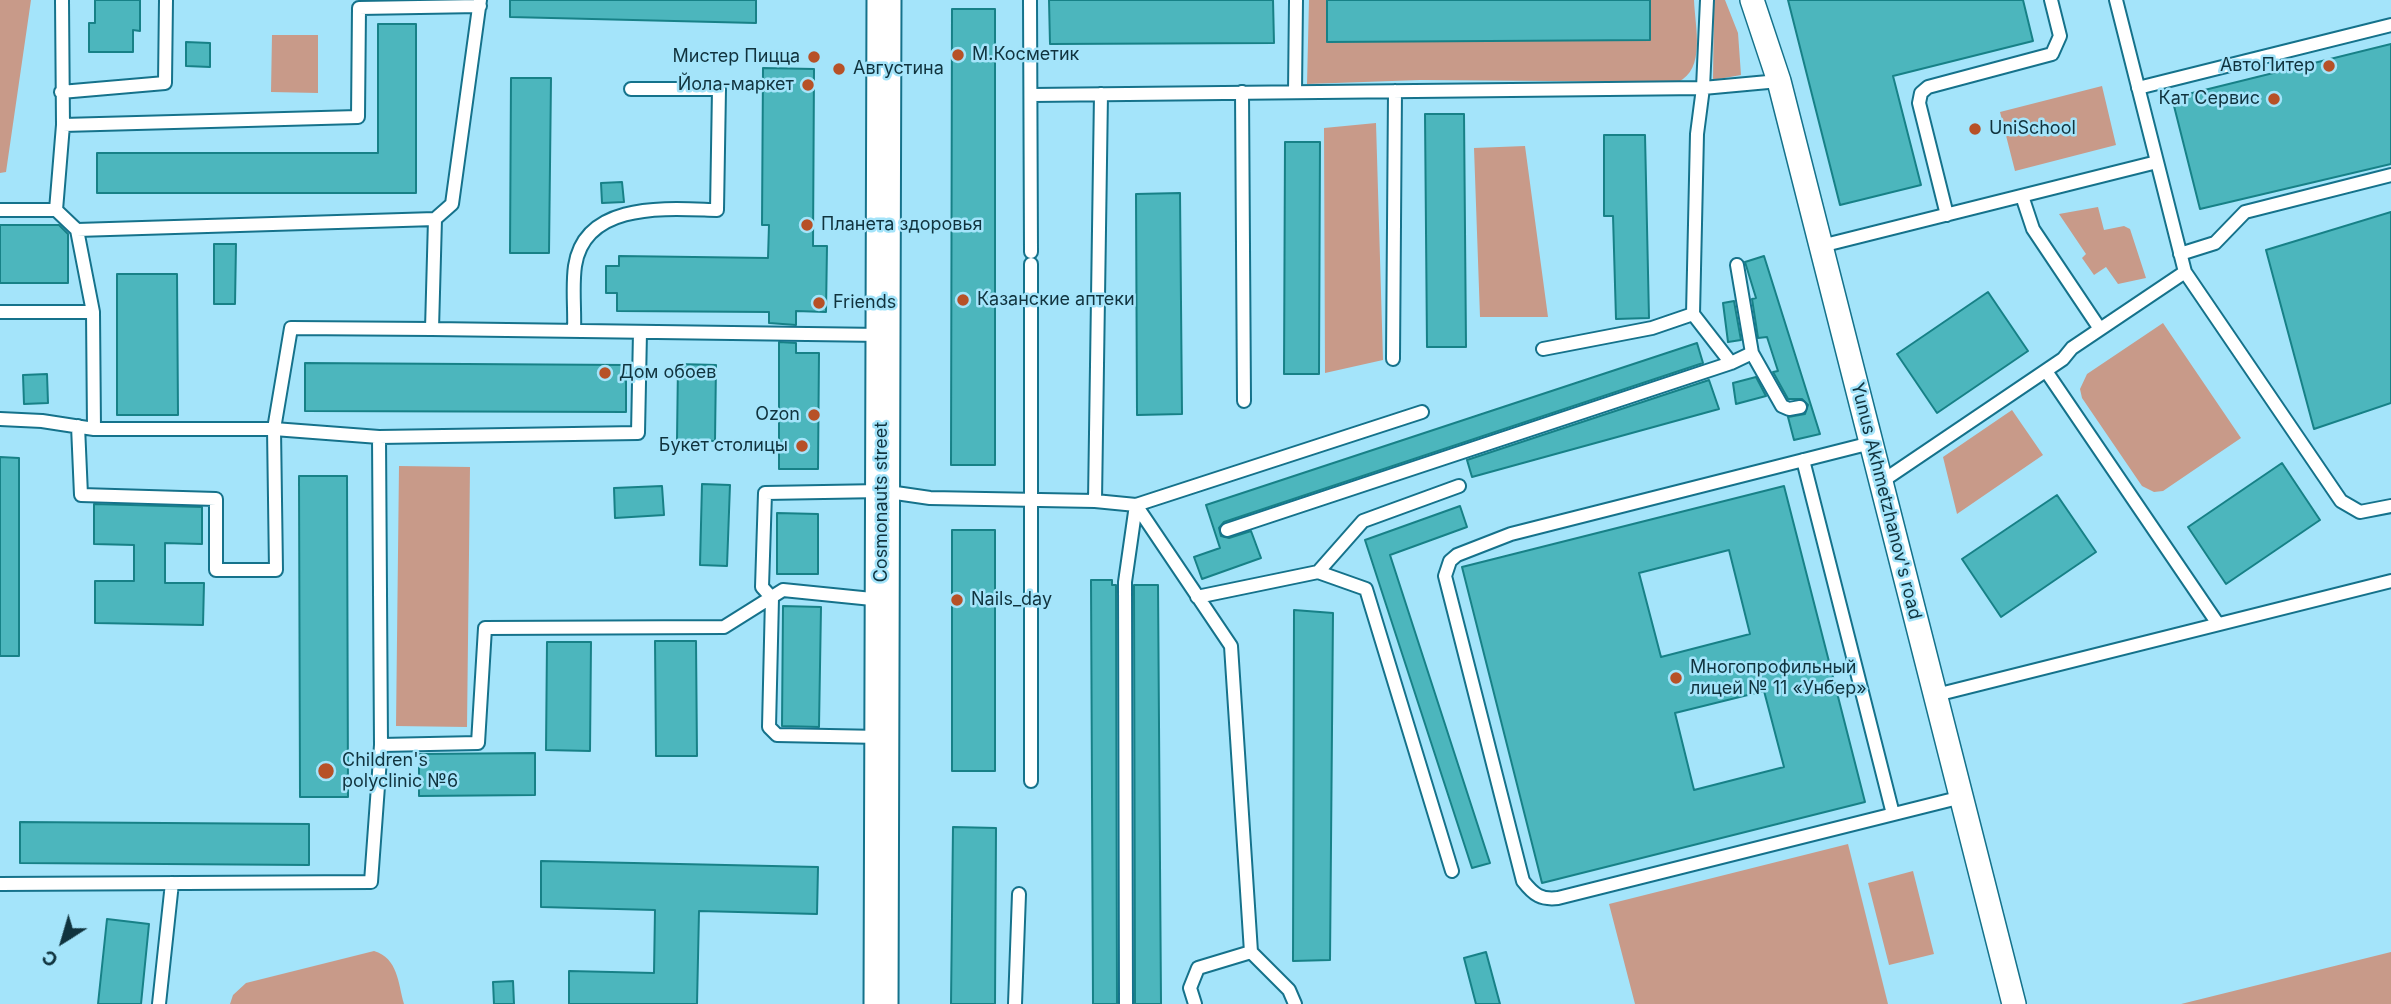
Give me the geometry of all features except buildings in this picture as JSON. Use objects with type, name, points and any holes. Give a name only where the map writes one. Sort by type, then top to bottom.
[{"type":"street","name":"Cosmonauts street","points":[[881,1004],[884,0]]},
{"type":"street","name":"Yunus Akhmetzhanov's road","points":[[1752,0],[1779,80],[2014,1004]]},
{"type":"lane","points":[[57,211],[63,124],[62,0]]},
{"type":"lane","points":[[61,92],[165,83],[166,0]]},
{"type":"lane","points":[[1030,0],[1031,781]]},
{"type":"lane","points":[[1295,92],[1296,0]]},
{"type":"lane","points":[[1707,0],[1703,88],[1696,134],[1693,314],[1731,363]]},
{"type":"lane","points":[[1947,215],[1920,96],[1928,87],[2052,54],[2060,36],[2051,0]]},
{"type":"lane","points":[[2116,0],[2185,272],[2341,501],[2360,512],[2391,506]]},
{"type":"lane","points":[[63,124],[358,117],[359,8],[480,3],[452,204],[435,219],[77,230]]},
{"type":"lane","points":[[2138,88],[2391,25]]},
{"type":"lane","points":[[1032,95],[1703,88],[1779,80]]},
{"type":"lane","points":[[574,331],[575,264],[585,240],[608,220],[646,209],[718,210],[719,89],[631,89]]},
{"type":"lane","points":[[1394,359],[1395,91]]},
{"type":"lane","points":[[1242,92],[1244,401]]},
{"type":"lane","points":[[1096,501],[1101,94]]},
{"type":"lane","points":[[1821,246],[2157,162]]},
{"type":"lane","points":[[2180,254],[2216,243],[2245,212],[2391,175]]},
{"type":"lane","points":[[2022,196],[2033,229],[2100,329]]},
{"type":"lane","points":[[0,210],[57,211],[77,230],[93,312],[94,429]]},
{"type":"lane","points":[[432,329],[435,219]]},
{"type":"lane","points":[[1737,265],[1752,353],[1783,406],[1792,410],[1800,407]]},
{"type":"lane","points":[[1881,482],[2046,371],[2100,329],[2185,272]]},
{"type":"lane","points":[[0,312],[93,312]]},
{"type":"lane","points":[[1543,349],[1652,328],[1693,314]]},
{"type":"lane","points":[[78,426],[81,495],[216,499],[216,570],[276,570],[274,429],[290,328],[883,335]]},
{"type":"lane","points":[[0,419],[94,429],[274,429],[379,437],[638,433],[640,332]]},
{"type":"lane","points":[[1227,530],[1731,363],[1752,353]]},
{"type":"lane","points":[[2046,371],[2218,624]]},
{"type":"lane","points":[[882,737],[777,735],[769,727],[772,598],[762,587],[765,493],[882,491],[930,498],[1096,501],[1136,505],[1422,412]]},
{"type":"lane","points":[[0,884],[371,882],[381,745],[379,437]]},
{"type":"lane","points":[[1871,443],[1511,534],[1457,555],[1450,561],[1446,576],[1455,616],[1523,881],[1533,894],[1545,899],[1558,898],[1962,797]]},
{"type":"lane","points":[[1804,460],[1893,814]]},
{"type":"lane","points":[[1318,572],[1363,521],[1459,486]]},
{"type":"lane","points":[[1136,505],[1231,646],[1251,952],[1289,990],[1295,1004]]},
{"type":"lane","points":[[1126,1004],[1125,582],[1136,505]]},
{"type":"lane","points":[[1197,597],[1318,572],[1366,589],[1452,871]]},
{"type":"lane","points":[[1936,695],[2391,581]]},
{"type":"lane","points":[[381,745],[478,743],[485,628],[724,627],[783,590],[882,600]]},
{"type":"lane","points":[[159,1004],[172,883]]},
{"type":"lane","points":[[1015,1004],[1019,894]]},
{"type":"lane","points":[[1195,1004],[1190,988],[1198,968],[1251,952]]},
{"type":"shaded area","points":[[0,0],[31,0],[6,172],[0,173]]},
{"type":"shaded area","points":[[1309,0],[1327,0],[1327,42],[1650,40],[1650,0],[1694,0],[1696,57],[1687,76],[1678,82],[1420,80],[1307,84]]},
{"type":"shaded area","points":[[1714,0],[1725,0],[1738,33],[1741,75],[1713,80]]},
{"type":"shaded area","points":[[272,35],[318,35],[318,93],[271,92]]},
{"type":"shaded area","points":[[2102,86],[2116,145],[2015,171],[2000,112]]},
{"type":"shaded area","points":[[1376,123],[1383,360],[1325,373],[1324,128]]},
{"type":"shaded area","points":[[1525,146],[1548,317],[1480,317],[1474,148]]},
{"type":"shaded area","points":[[2098,207],[2104,230],[2124,226],[2130,229],[2146,278],[2118,284],[2106,267],[2094,275],[2082,258],[2086,254],[2059,214]]},
{"type":"shaded area","points":[[2163,323],[2241,438],[2163,491],[2154,492],[2142,486],[2082,398],[2080,389],[2087,374]]},
{"type":"shaded area","points":[[2012,410],[2043,455],[1957,514],[1943,457]]},
{"type":"shaded area","points":[[399,466],[470,467],[467,727],[396,726]]},
{"type":"shaded area","points":[[1848,844],[1888,1004],[1635,1004],[1609,904]]},
{"type":"shaded area","points":[[1913,871],[1934,954],[1889,965],[1868,883]]},
{"type":"shaded area","points":[[374,951],[382,954],[392,965],[404,1004],[230,1004],[233,995],[246,983]]},
{"type":"shaded area","points":[[2391,952],[2391,1004],[2181,1004]]},
{"type":"place","name":"М.Косметик","points":[[958,55]]},
{"type":"place","name":"Мистер Пицца","points":[[814,57]]},
{"type":"place","name":"АвтоПитер","points":[[2329,66]]},
{"type":"place","name":"Августина","points":[[839,69]]},
{"type":"place","name":"Йола-маркет","points":[[808,85]]},
{"type":"place","name":"Кат Сервис","points":[[2274,99]]},
{"type":"place","name":"UniSchool","points":[[1975,129]]},
{"type":"place","name":"Планета здоровья","points":[[807,225]]},
{"type":"place","name":"Казанские аптеки","points":[[963,300]]},
{"type":"place","name":"Friends","points":[[819,303]]},
{"type":"place","name":"Дом обоев","points":[[605,373]]},
{"type":"place","name":"Ozon","points":[[814,415]]},
{"type":"place","name":"Букет столицы","points":[[802,446]]},
{"type":"place","name":"Nails_day","points":[[957,600]]},
{"type":"place","name":"Многопрофильный лицей № 11 «Унбер»","points":[[1676,678]]},
{"type":"place","name":"Children's polyclinic №6","points":[[326,771]]}]
